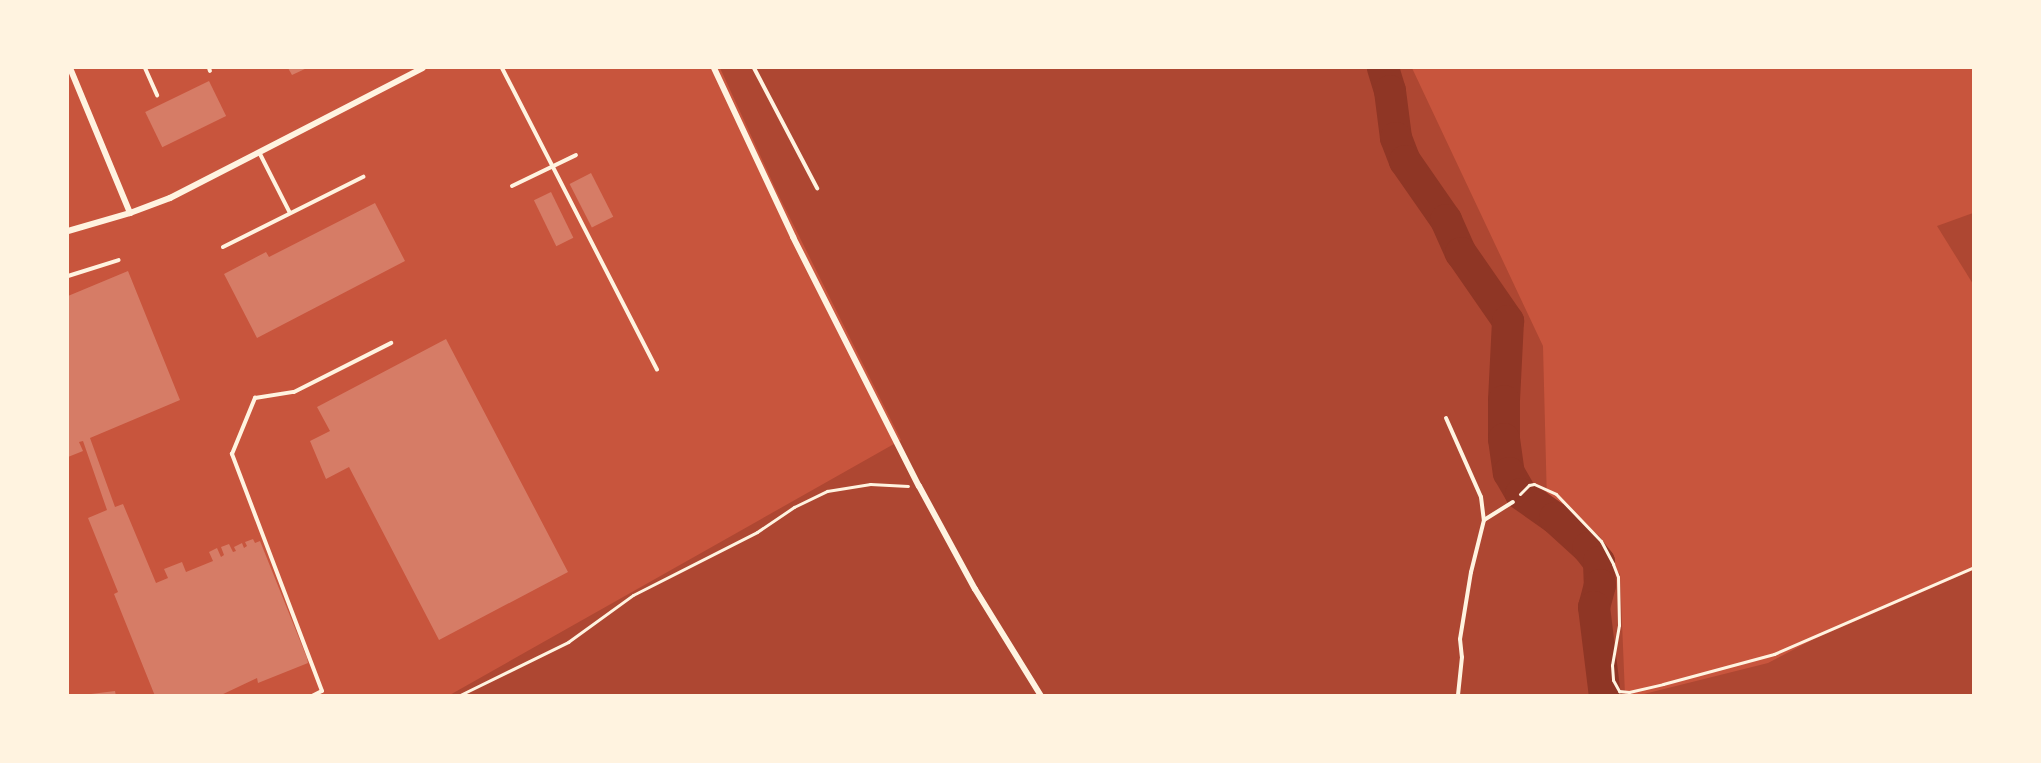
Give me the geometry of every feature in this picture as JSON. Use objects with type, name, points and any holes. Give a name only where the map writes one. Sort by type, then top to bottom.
[{"type":"street","points":[[70,68],[130,213]]},
{"type":"street","points":[[68,231],[130,213],[170,198],[423,68]]},
{"type":"street","points":[[714,68],[793,237],[919,486],[975,589],[1041,696]]},
{"type":"lane","points":[[145,68],[157,95]]},
{"type":"lane","points":[[502,68],[657,369]]},
{"type":"lane","points":[[754,68],[817,188]]},
{"type":"lane","points":[[259,152],[290,213]]},
{"type":"lane","points":[[512,186],[576,155]]},
{"type":"lane","points":[[224,247],[363,177]]},
{"type":"lane","points":[[68,276],[119,260]]},
{"type":"lane","points":[[312,696],[322,691],[231,454],[255,398],[294,392],[391,343]]},
{"type":"lane","points":[[1446,418],[1481,497],[1484,520],[1471,572],[1460,639],[1462,657],[1458,696]]},
{"type":"lane","points":[[1484,520],[1513,502]]},
{"type":"path","points":[[458,696],[568,642],[633,595],[757,532],[794,507],[827,491],[870,484],[919,486]]},
{"type":"path","points":[[1529,485],[1534,484],[1556,494],[1601,541],[1613,564],[1618,577],[1619,625],[1612,665],[1613,680],[1619,691],[1629,692],[1663,684],[1774,654],[1974,567]]},
{"type":"shaded area","points":[[720,68],[1412,68],[1543,346],[1547,503],[1620,574],[1625,695],[448,696],[901,440],[777,192]]},
{"type":"shaded area","points":[[1974,213],[1973,284],[1937,226]]},
{"type":"shaded area","points":[[1973,570],[1973,695],[1640,695],[1768,663],[1812,640]]},
{"type":"building","points":[[288,68],[307,68],[292,75]]},
{"type":"building","points":[[209,81],[226,116],[162,147],[145,112]]},
{"type":"building","points":[[591,173],[613,217],[592,228],[570,184]]},
{"type":"building","points":[[551,192],[573,238],[556,246],[534,200]]},
{"type":"building","points":[[375,203],[405,261],[257,338],[224,274],[266,252],[269,257]]},
{"type":"building","points":[[128,271],[180,400],[90,438],[115,507],[123,504],[156,583],[168,578],[164,569],[182,562],[186,572],[213,561],[209,552],[217,548],[221,557],[224,555],[221,547],[229,544],[233,552],[236,551],[234,547],[242,543],[244,548],[247,546],[245,542],[253,539],[255,543],[260,541],[307,658],[308,663],[258,683],[257,678],[219,696],[155,696],[114,594],[118,592],[88,518],[107,510],[83,441],[79,442],[83,451],[68,457],[68,296]]},
{"type":"building","points":[[446,339],[568,572],[439,640],[349,467],[326,479],[310,441],[330,431],[317,407]]},
{"type":"building","points":[[115,691],[116,696],[91,696],[91,694]]},
{"type":"waterway","points":[[1383,68],[1390,91],[1396,138],[1405,161],[1446,220],[1461,253],[1508,321],[1504,439],[1509,473],[1521,494],[1555,518],[1588,548],[1599,562],[1600,585],[1594,607],[1605,696]]}]
